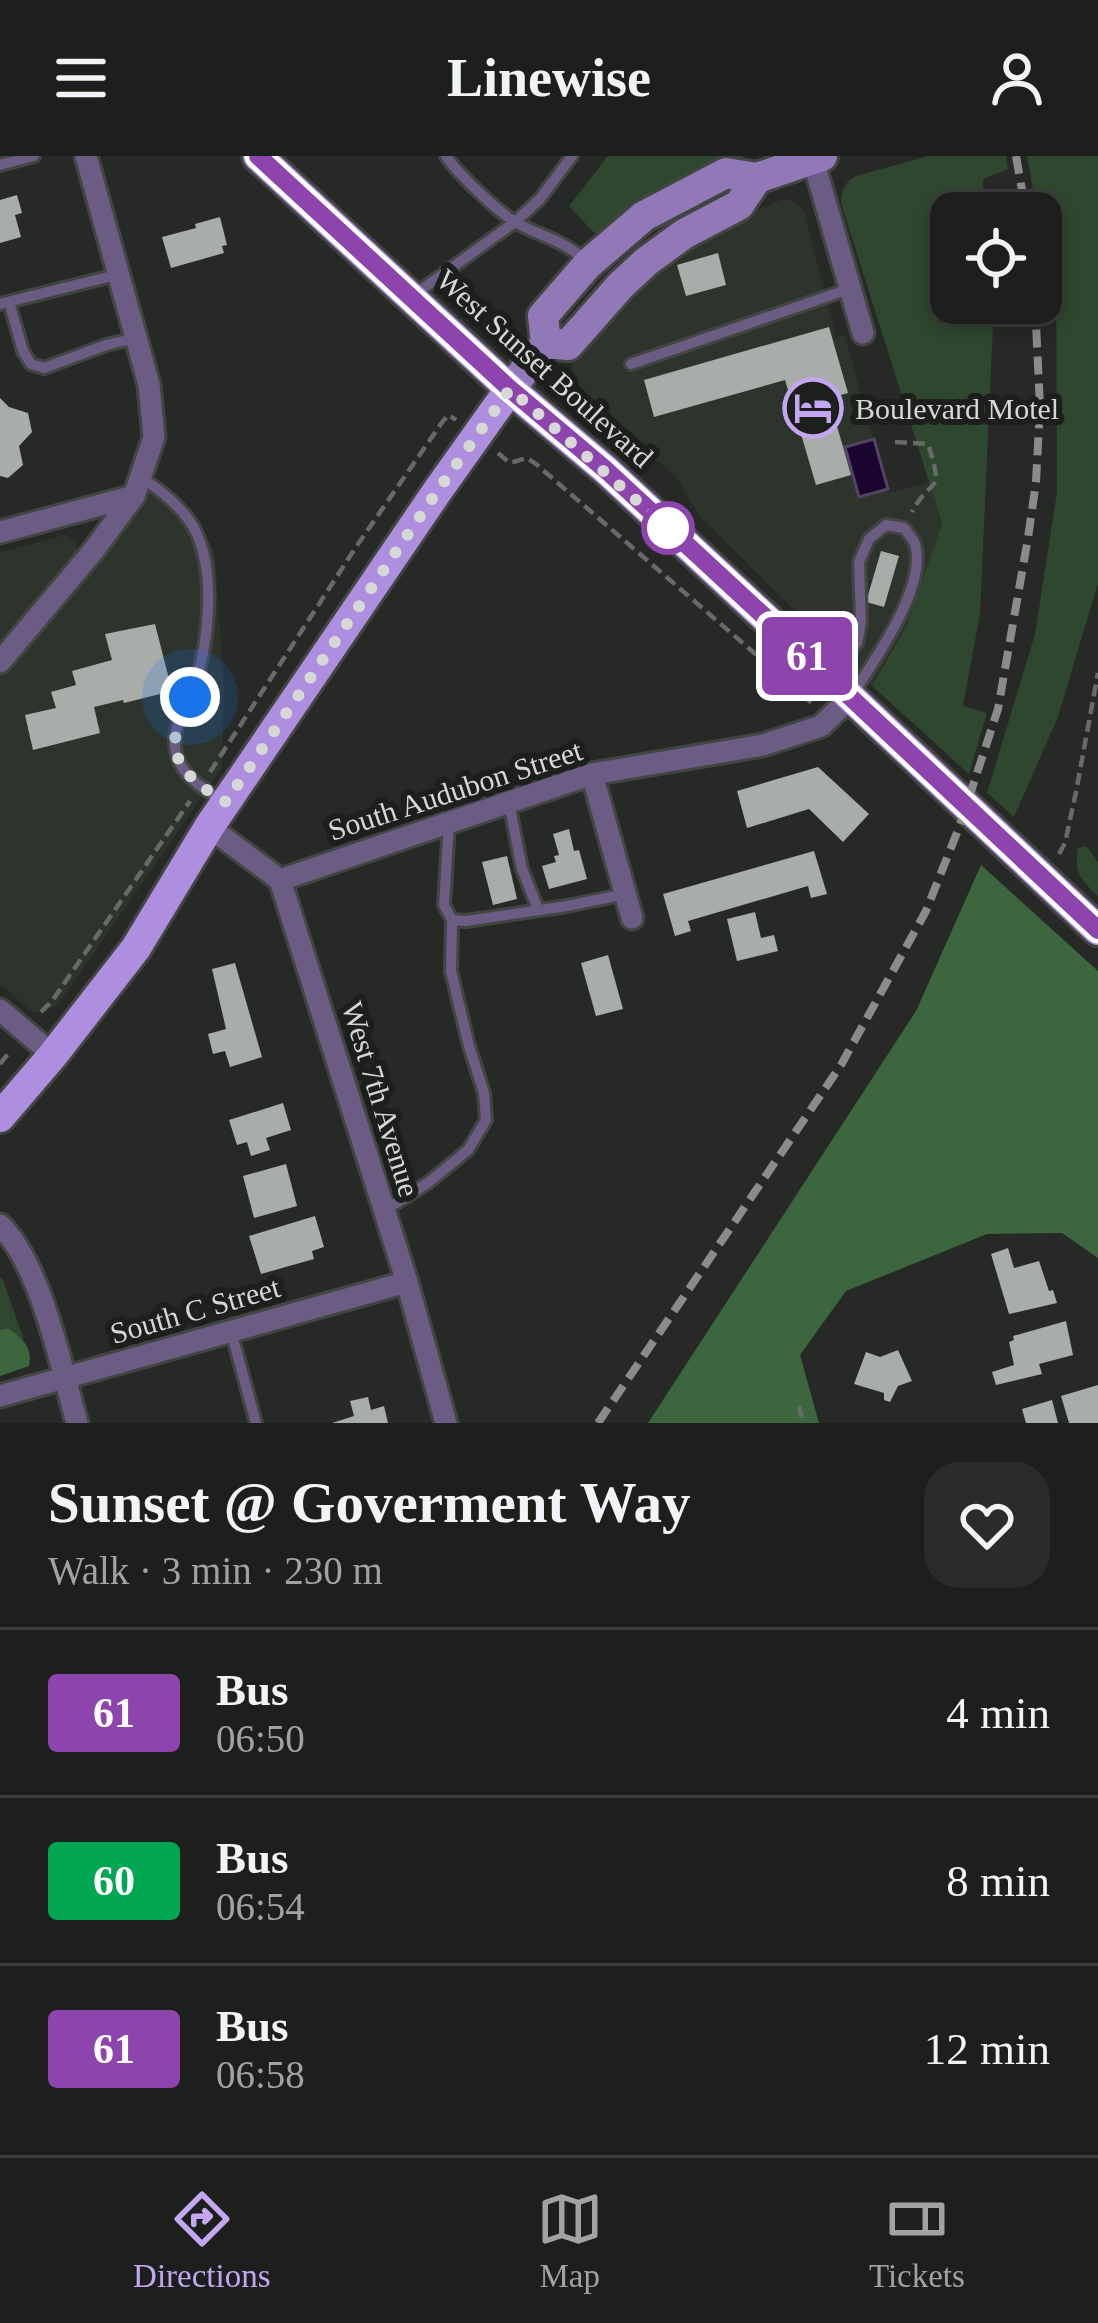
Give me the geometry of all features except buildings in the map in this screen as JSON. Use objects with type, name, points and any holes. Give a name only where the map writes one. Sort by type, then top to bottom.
[{"type":"main road","name":"West Sunset Boulevard","points":[[258,156],[510,389],[606,470],[1098,930]]},
{"type":"main road","points":[[0,1117],[136,948],[212,805],[510,389]]},
{"type":"street","points":[[0,662],[94,550],[138,486],[154,437],[149,385],[86,156]]},
{"type":"street","points":[[510,389],[546,343],[543,316],[588,264],[644,216],[726,173],[757,178],[816,157],[863,333]]},
{"type":"street","points":[[546,343],[568,345],[647,261],[684,234],[740,205],[757,178]]},
{"type":"street","points":[[0,532],[138,486]]},
{"type":"street","name":"South Audubon Street","points":[[280,880],[592,774],[763,745],[821,726],[850,698]]},
{"type":"street","points":[[592,774],[632,918]]},
{"type":"street","points":[[212,805],[280,880]]},
{"type":"street","name":"West 7th Avenue","points":[[280,880],[407,1282],[446,1423]]},
{"type":"street","points":[[0,1010],[53,1055]]},
{"type":"street","points":[[0,1225],[15,1239],[35,1282],[77,1423]]},
{"type":"street","name":"South C Street","points":[[0,1396],[407,1282]]},
{"type":"lane","points":[[0,166],[34,156]]},
{"type":"lane","points":[[411,297],[515,222],[540,199],[572,156]]},
{"type":"lane","points":[[451,158],[515,222],[554,238],[588,264]]},
{"type":"lane","points":[[120,274],[5,303],[23,352],[31,364],[44,368],[136,338]]},
{"type":"lane","points":[[631,364],[850,289]]},
{"type":"lane","points":[[138,486],[162,491],[189,520],[202,544],[208,614],[198,673],[181,714],[175,746],[183,771],[212,805]]},
{"type":"lane","points":[[826,673],[857,643],[859,562],[868,539],[886,525],[904,528],[914,543],[917,568],[895,629],[850,698]]},
{"type":"lane","points":[[509,802],[522,869],[538,909]]},
{"type":"lane","points":[[385,1211],[468,1150],[486,1120],[484,1093],[451,971],[452,920],[444,905],[449,823]]},
{"type":"lane","points":[[452,920],[626,894]]},
{"type":"lane","points":[[231,1331],[256,1423]]},
{"type":"path","points":[[43,1010],[212,805],[356,547],[449,415]]},
{"type":"path","points":[[895,442],[928,444],[937,475],[932,490],[918,500],[904,528]]},
{"type":"path","points":[[510,463],[527,458],[536,464],[782,679]]},
{"type":"path","points":[[1046,880],[1065,843],[1098,673]]},
{"type":"path","points":[[0,1064],[8,1054]]},
{"type":"path","points":[[799,1406],[803,1423]]},
{"type":"shaded area","points":[[783,199],[794,201],[804,211],[836,337],[845,335],[888,493],[929,482],[942,523],[907,625],[872,686],[699,516],[676,477],[580,389],[574,377],[577,353],[642,282],[731,221]]},
{"type":"shaded area","points":[[874,439],[888,489],[859,497],[845,447]]},
{"type":"shaded area","points":[[153,480],[192,512],[215,553],[224,688],[222,768],[59,1003],[45,1012],[31,1011],[0,984],[0,679],[143,508]]},
{"type":"shaded area","points":[[65,535],[77,543],[76,552],[0,642],[0,552]]},
{"type":"green space","points":[[608,156],[745,156],[598,237],[569,206]]},
{"type":"green space","points":[[928,156],[1006,156],[1008,169],[983,179],[983,192],[930,192],[930,324],[993,325],[980,614],[963,706],[987,713],[969,774],[872,686],[907,625],[942,523],[841,203],[846,184],[856,176]]},
{"type":"green space","points":[[1027,156],[1098,156],[1098,583],[1058,717],[1014,817],[987,793],[1035,634],[1057,492],[1062,192],[1033,192]]},
{"type":"green space","points":[[1086,846],[1098,862],[1098,896],[1078,870],[1078,848]]},
{"type":"green space","points":[[981,865],[1098,971],[1098,1258],[1062,1233],[987,1234],[846,1291],[800,1355],[819,1423],[648,1423],[916,1011]]},
{"type":"green space","points":[[0,1277],[24,1340],[8,1328],[0,1330]]},
{"type":"green space","points":[[8,1328],[25,1344],[29,1366],[0,1376],[0,1330]]},
{"type":"railway","points":[[1016,156],[1022,192]]},
{"type":"railway","points":[[598,1423],[841,1065],[926,911],[998,709],[1036,482],[1040,407],[1036,324]]},
{"type":"bus line","name":"61","points":[[258,156],[510,389],[606,470],[1098,930]]},
{"type":"place","name":"Boulevard Motel","points":[[813,408]]},
{"type":"route","points":[[190,697],[176,733],[178,759],[200,787],[226,802],[510,389],[668,528]]}]
